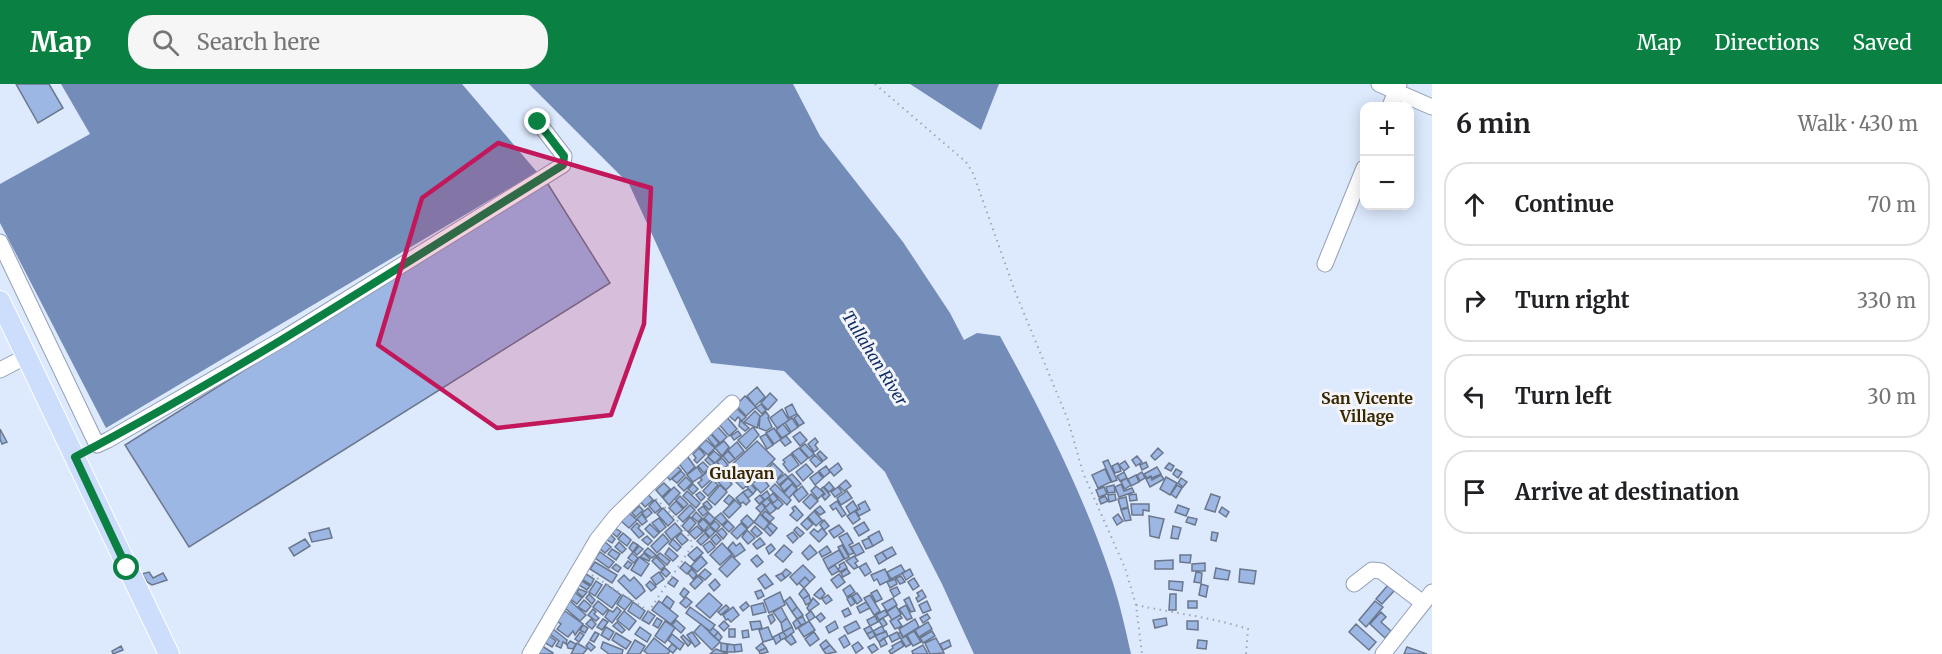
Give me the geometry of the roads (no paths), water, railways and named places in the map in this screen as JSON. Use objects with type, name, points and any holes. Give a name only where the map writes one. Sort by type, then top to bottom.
[{"type":"main road","points":[[0,301],[169,654]]},
{"type":"street","points":[[1379,84],[1398,88],[1432,107]]},
{"type":"street","points":[[1392,102],[1398,88]]},
{"type":"street","points":[[75,457],[286,337],[563,165],[564,156],[538,122]]},
{"type":"street","points":[[1325,264],[1360,180]]},
{"type":"street","points":[[0,242],[97,445]]},
{"type":"street","points":[[0,370],[27,356]]},
{"type":"street","points":[[530,654],[597,540],[616,516],[732,403]]},
{"type":"street","points":[[1354,584],[1372,570],[1376,570],[1428,598],[1383,654]]},
{"type":"water","points":[[61,84],[462,84],[537,172],[106,428],[0,223],[0,184],[90,134]]},
{"type":"water","name":"Tullahan River","points":[[529,84],[793,84],[820,136],[903,242],[950,313],[964,340],[977,333],[1000,336],[1046,423],[1087,513],[1113,584],[1131,654],[974,654],[942,584],[885,472],[784,371],[711,363],[629,184]]},
{"type":"water","points":[[910,84],[999,84],[981,130]]},
{"type":"district","name":"San Vicente Village","points":[[1367,407]]},
{"type":"district","name":"Gulayan","points":[[742,473]]}]
